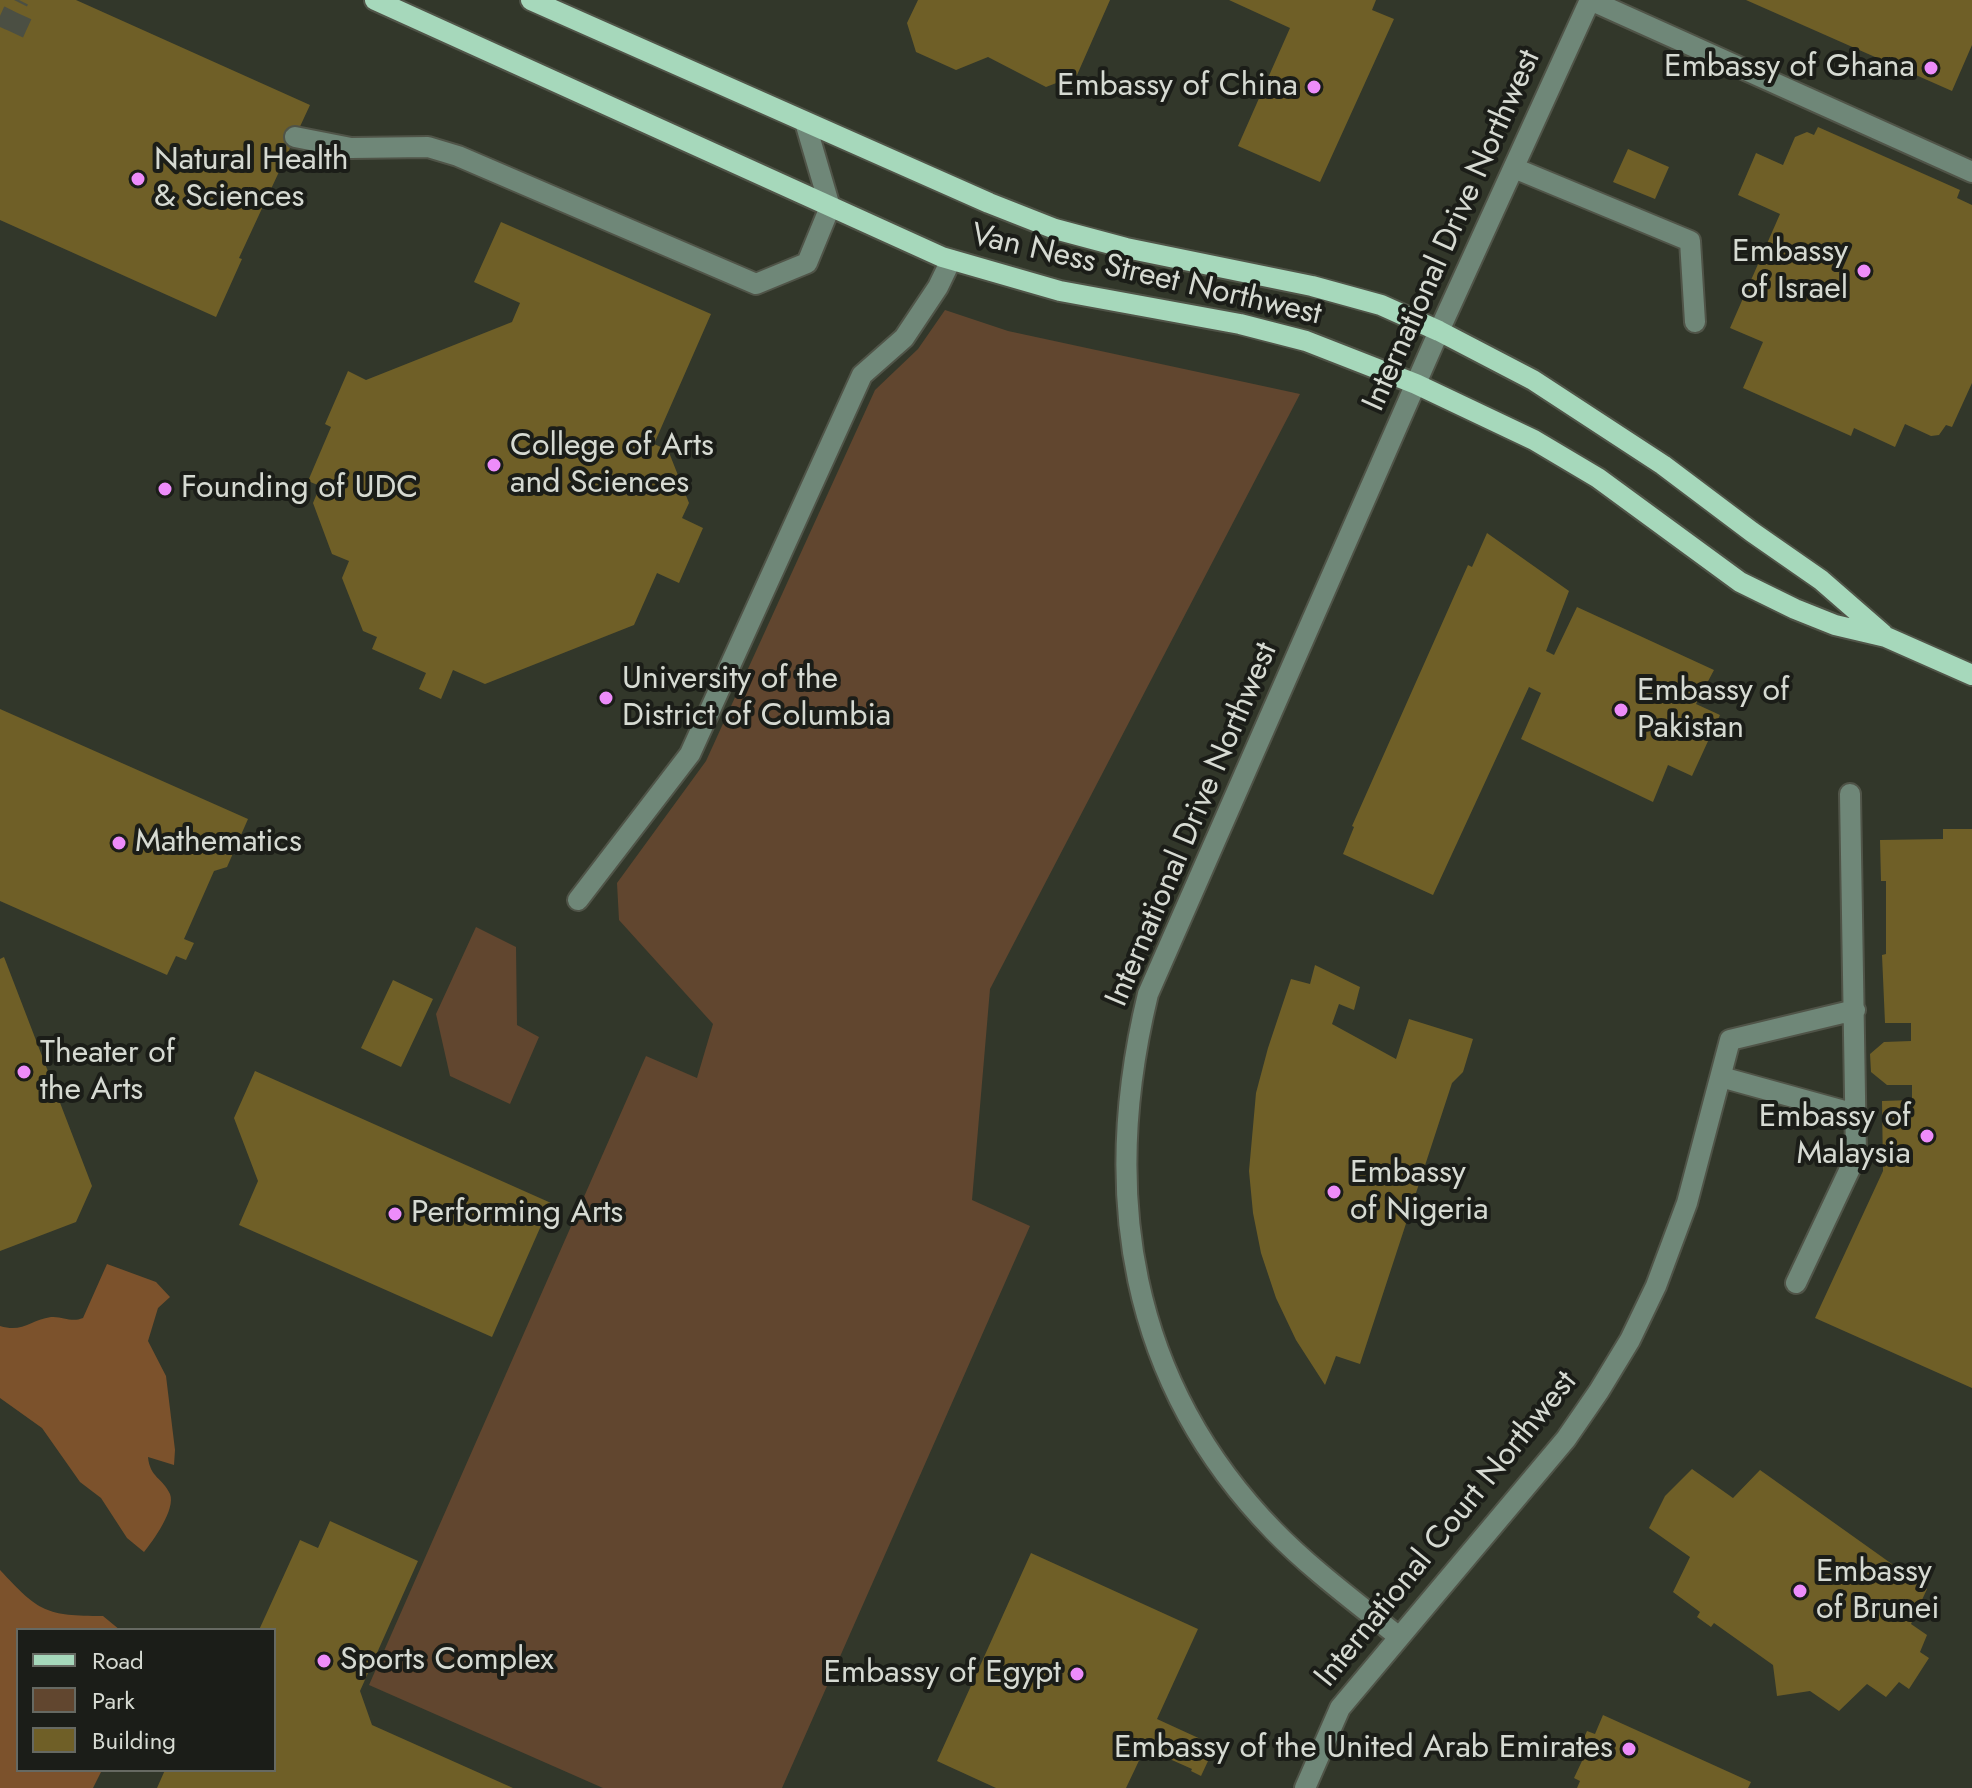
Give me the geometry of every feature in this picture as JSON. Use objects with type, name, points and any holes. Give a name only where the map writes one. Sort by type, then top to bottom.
[{"type":"main road","name":"Van Ness Street Northwest","points":[[375,0],[951,260],[1060,291],[1240,324],[1306,341],[1416,384],[1534,440],[1598,478],[1740,582],[1795,609],[1835,625],[1886,637],[1972,675]]},
{"type":"main road","name":"Van Ness Street Northwest","points":[[531,0],[989,203],[1055,229],[1126,248],[1312,286],[1386,307],[1439,331],[1533,380],[1663,465],[1821,580],[1886,637]]},
{"type":"street","points":[[1590,0],[1972,172]]},
{"type":"street","name":"International Drive Northwest","points":[[1399,1637],[1272,1530],[1230,1479],[1194,1423],[1165,1365],[1134,1270],[1127,1212],[1125,1154],[1130,1081],[1148,994],[1439,331],[1590,0]]},
{"type":"street","points":[[295,137],[351,148],[428,147],[458,156],[756,284],[807,263],[830,207],[805,122]]},
{"type":"street","points":[[1514,168],[1690,241],[1695,322]]},
{"type":"street","points":[[578,900],[690,754],[862,375],[904,338],[938,287],[951,260]]},
{"type":"street","points":[[1796,1283],[1856,1156],[1850,794]]},
{"type":"street","name":"International Court Northwest","points":[[1305,1788],[1340,1708],[1566,1439],[1630,1340],[1678,1230],[1696,1175],[1730,1040],[1855,1010]]},
{"type":"street","points":[[1721,1077],[1855,1114]]},
{"type":"green space","points":[[945,310],[1008,331],[1300,394],[990,989],[972,1200],[1030,1226],[782,1788],[603,1788],[369,1685],[646,1056],[697,1078],[713,1024],[619,920],[617,883],[706,761],[875,390],[918,349]]},
{"type":"green space","points":[[476,927],[516,947],[517,1025],[539,1037],[510,1104],[450,1076],[436,1014]]},
{"type":"shaded area","points":[[107,1264],[156,1282],[170,1297],[158,1308],[148,1341],[166,1376],[174,1465],[148,1457],[151,1469],[167,1489],[171,1500],[163,1524],[144,1552],[127,1538],[101,1498],[80,1482],[42,1428],[0,1398],[0,1326],[21,1327],[51,1317],[83,1318]]},
{"type":"shaded area","points":[[0,1570],[25,1595],[45,1609],[68,1615],[103,1616],[118,1628],[16,1628],[16,1772],[101,1772],[93,1788],[0,1788]]},
{"type":"building","name":"Natural Health & Sciences","points":[[0,0],[76,0],[310,105],[239,258],[242,259],[216,317],[0,220]]},
{"type":"building","name":"Embassy of China","points":[[918,0],[1110,0],[1077,75],[1046,87],[988,57],[956,70],[916,52],[907,23]]},
{"type":"building","name":"Embassy of China","points":[[1229,0],[1376,0],[1372,10],[1394,19],[1320,182],[1238,146],[1290,28]]},
{"type":"building","name":"Embassy of Ghana","points":[[1746,0],[1972,0],[1972,45],[1952,91]]},
{"type":"building","name":"Embassy of Israel","points":[[1818,127],[1960,190],[1957,198],[1972,205],[1972,383],[1952,427],[1946,425],[1939,435],[1931,436],[1905,424],[1895,447],[1854,428],[1851,436],[1743,388],[1763,342],[1730,328],[1780,214],[1738,195],[1756,153],[1783,165],[1795,137],[1807,132],[1814,135]]},
{"type":"building","points":[[1628,149],[1669,167],[1655,199],[1613,182]]},
{"type":"building","name":"College of Arts and Sciences","points":[[501,222],[711,314],[654,444],[668,450],[689,503],[682,518],[703,528],[679,583],[657,573],[634,625],[485,684],[453,670],[441,699],[419,689],[426,673],[372,649],[377,637],[363,631],[342,578],[349,561],[332,554],[313,503],[320,486],[308,481],[331,427],[325,424],[348,371],[366,380],[512,322],[520,303],[474,282]]},
{"type":"building","name":"Embassy of Pakistan","points":[[1487,533],[1569,591],[1546,651],[1554,655],[1577,607],[1714,670],[1696,704],[1720,715],[1692,776],[1668,765],[1653,802],[1521,739],[1541,693],[1529,687],[1433,895],[1343,854],[1352,826],[1468,565],[1472,567]]},
{"type":"building","name":"Mathematics","points":[[0,709],[248,819],[227,867],[214,871],[184,939],[194,943],[186,960],[176,956],[167,975],[0,901]]},
{"type":"building","name":"Embassy of Malaysia","points":[[1943,829],[1972,829],[1972,1388],[1815,1318],[1883,1171],[1882,1101],[1912,1100],[1912,1085],[1887,1085],[1871,1072],[1870,1054],[1884,1042],[1911,1041],[1911,1023],[1885,1023],[1882,955],[1886,954],[1886,881],[1881,881],[1880,840],[1943,839]]},
{"type":"building","name":"Theater of the Arts","points":[[4,957],[92,1186],[76,1222],[0,1251],[0,959]]},
{"type":"building","name":"Embassy of Nigeria","points":[[1315,965],[1360,987],[1354,1010],[1339,1004],[1332,1024],[1396,1059],[1409,1019],[1473,1039],[1463,1072],[1452,1083],[1360,1364],[1336,1356],[1325,1385],[1296,1340],[1276,1298],[1261,1253],[1249,1171],[1256,1093],[1268,1048],[1291,979],[1310,984]]},
{"type":"building","points":[[393,980],[433,999],[401,1067],[361,1048]]},
{"type":"building","name":"Performing Arts","points":[[255,1071],[551,1203],[492,1337],[239,1225],[258,1181],[234,1118]]},
{"type":"building","name":"Embassy of Brunei","points":[[1692,1469],[1733,1498],[1760,1470],[1927,1589],[1911,1624],[1927,1635],[1920,1652],[1929,1658],[1909,1689],[1899,1682],[1886,1697],[1867,1684],[1839,1711],[1810,1691],[1777,1696],[1773,1665],[1714,1623],[1711,1627],[1697,1617],[1700,1612],[1673,1592],[1690,1557],[1649,1528],[1665,1496]]},
{"type":"building","name":"Sports Complex","points":[[330,1521],[418,1561],[360,1691],[372,1725],[513,1788],[157,1788],[164,1772],[276,1772],[276,1628],[260,1628],[300,1540],[318,1548]]},
{"type":"building","name":"Embassy of Egypt","points":[[1031,1553],[1198,1629],[1157,1719],[1216,1744],[1201,1776],[1145,1748],[1126,1788],[996,1788],[937,1761]]},
{"type":"building","name":"Embassy of the United Arab Emirates","points":[[1603,1715],[1751,1782],[1748,1788],[1577,1788],[1580,1781],[1574,1778],[1582,1761],[1575,1758],[1587,1731],[1595,1734]]},
{"type":"tunnel","points":[[0,16],[9,20],[19,0]]},
{"type":"tunnel","points":[[9,20],[33,31]]},
{"type":"place","name":"Embassy of Ghana","points":[[1931,68]]},
{"type":"place","name":"Embassy of China","points":[[1314,87]]},
{"type":"place","name":"Natural Health & Sciences","points":[[138,179]]},
{"type":"place","name":"Embassy of Israel","points":[[1864,271]]},
{"type":"place","name":"College of Arts and Sciences","points":[[494,465]]},
{"type":"place","name":"Founding of UDC","points":[[165,489]]},
{"type":"place","name":"University of the District of Columbia","points":[[606,698]]},
{"type":"place","name":"Embassy of Pakistan","points":[[1621,710]]},
{"type":"place","name":"Mathematics","points":[[119,843]]},
{"type":"place","name":"Theater of the Arts","points":[[24,1072]]},
{"type":"place","name":"Embassy of Malaysia","points":[[1927,1136]]},
{"type":"place","name":"Embassy of Nigeria","points":[[1334,1192]]},
{"type":"place","name":"Performing Arts","points":[[395,1214]]},
{"type":"place","name":"Embassy of Brunei","points":[[1800,1591]]},
{"type":"place","name":"Sports Complex","points":[[324,1661]]},
{"type":"place","name":"Embassy of Egypt","points":[[1077,1674]]},
{"type":"place","name":"Embassy of the United Arab Emirates","points":[[1629,1749]]}]
